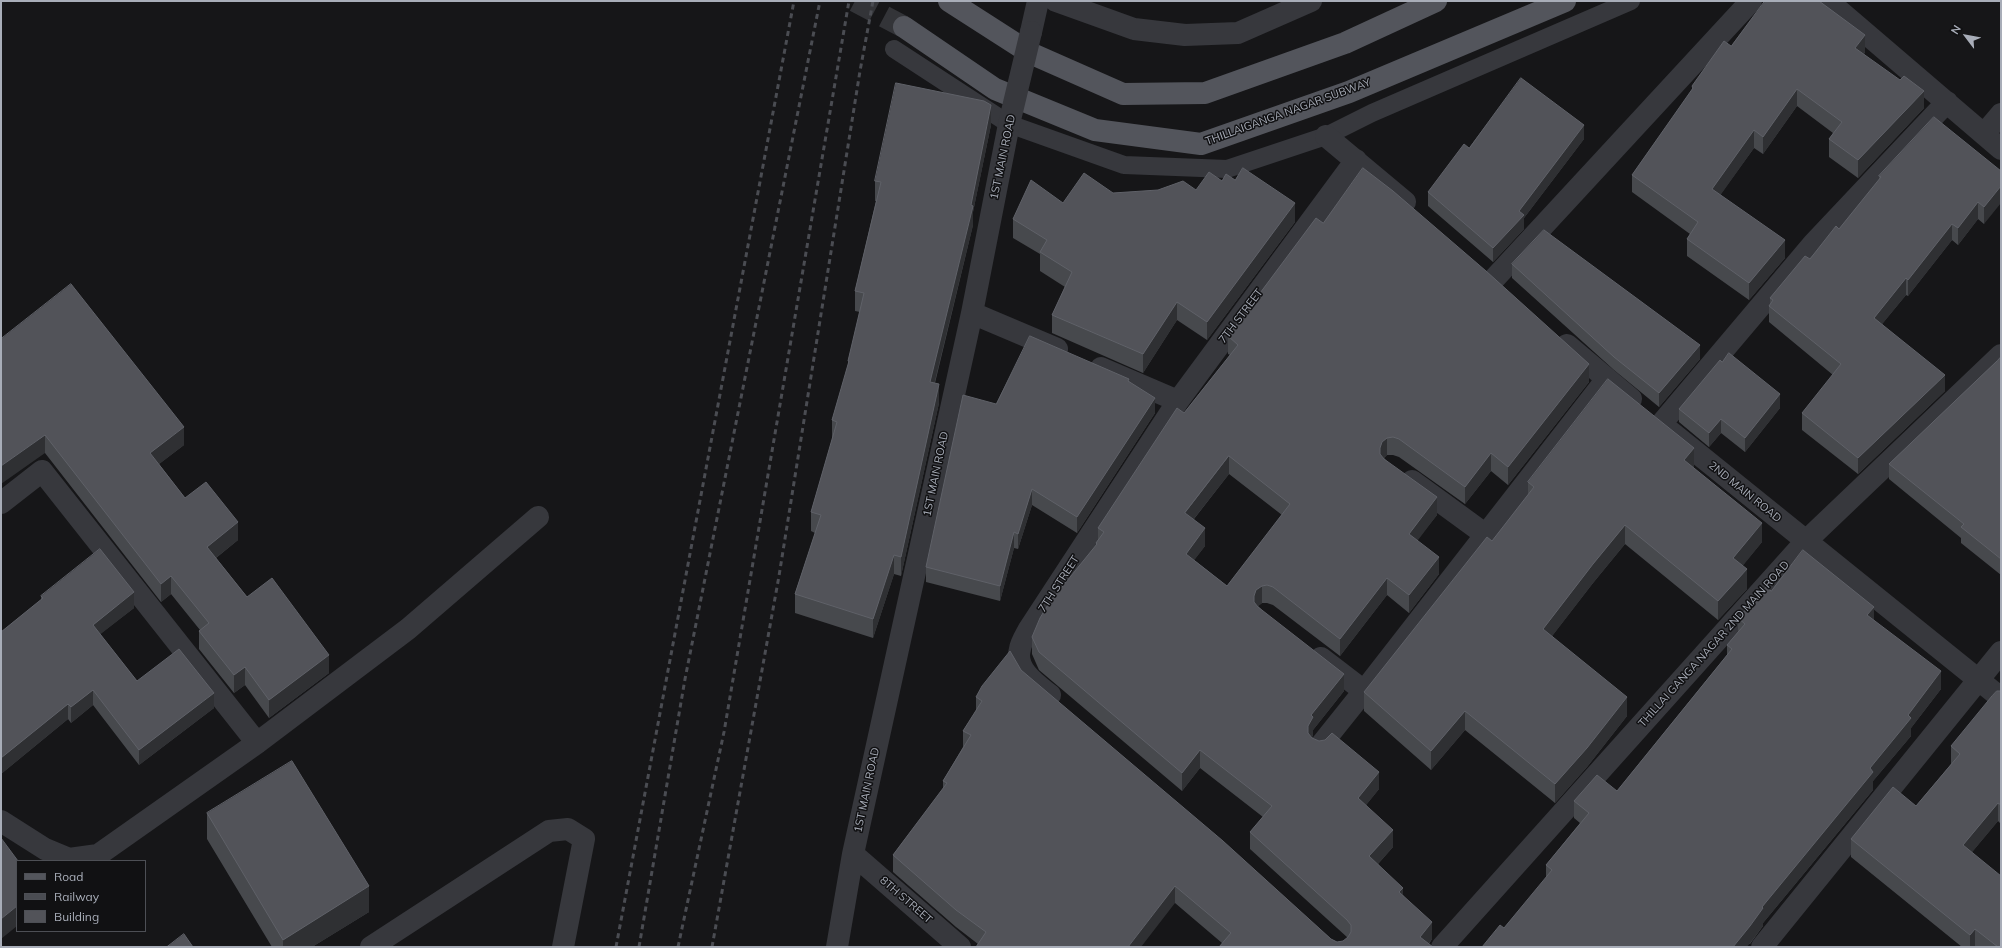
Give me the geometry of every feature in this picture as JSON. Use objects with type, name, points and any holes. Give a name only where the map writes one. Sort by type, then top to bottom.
[{"type":"main road","points":[[949,1],[1030,53],[1123,94],[1205,93],[1345,43],[1436,1]]},
{"type":"main road","name":"THILLAIGANGA NAGAR SUBWAY","points":[[904,27],[995,89],[1094,130],[1201,144],[1349,92],[1565,1]]},
{"type":"street","name":"1ST MAIN ROAD","points":[[837,947],[852,854],[972,313],[1009,124],[1038,1]]},
{"type":"street","points":[[1056,1],[1134,29],[1185,35],[1238,33],[1310,1]]},
{"type":"street","points":[[1494,279],[1751,1]]},
{"type":"street","points":[[1828,1],[2001,149]]},
{"type":"street","points":[[1661,424],[1812,244],[1947,102]]},
{"type":"street","points":[[1984,134],[2001,114]]},
{"type":"street","points":[[1326,136],[1422,217]]},
{"type":"street","name":"7TH STREET","points":[[1064,708],[1029,678],[1019,662],[1020,649],[1029,629],[1178,401],[1356,160]]},
{"type":"street","points":[[1476,263],[1512,295]]},
{"type":"street","points":[[972,313],[1178,401]]},
{"type":"street","name":"2ND MAIN ROAD","points":[[1553,332],[1606,380],[2001,698]]},
{"type":"street","name":"THILLAI GANGA NAGAR 2ND MAIN ROAD","points":[[1442,947],[1806,541],[2001,355]]},
{"type":"street","points":[[1320,746],[1606,380]]},
{"type":"street","points":[[1,503],[42,471],[257,743]]},
{"type":"street","points":[[1398,471],[1486,535]]},
{"type":"street","points":[[1,821],[45,849],[69,859],[98,856],[257,743],[408,629],[538,517]]},
{"type":"street","points":[[1303,644],[1364,691]]},
{"type":"street","points":[[1762,947],[2001,652]]},
{"type":"street","points":[[371,947],[549,831],[568,829],[584,839],[563,947]]},
{"type":"street","name":"8TH STREET","points":[[852,854],[960,947]]},
{"type":"lane","points":[[894,49],[1009,124],[1124,165],[1227,169],[1326,136],[1372,113],[1631,1]]},
{"type":"building","points":[[1765,1],[1819,1],[1865,35],[1855,48],[1900,80],[1904,76],[1924,91],[1858,160],[1829,139],[1842,122],[1797,89],[1763,137],[1754,130],[1712,189],[1785,240],[1749,283],[1687,239],[1698,222],[1632,175],[1724,41],[1731,46]]},
{"type":"building","points":[[1521,78],[1584,125],[1519,211],[1524,215],[1493,248],[1428,192],[1464,144],[1469,148]]},
{"type":"building","points":[[896,83],[984,101],[991,105],[971,205],[973,206],[930,382],[939,384],[901,557],[894,555],[873,619],[795,594],[821,515],[811,512],[837,422],[832,420],[849,361],[864,293],[855,291],[881,182],[875,181]]},
{"type":"building","points":[[1934,117],[2001,171],[2001,186],[1984,207],[1978,202],[1958,228],[1952,224],[1908,280],[1906,278],[1874,318],[1945,375],[1858,458],[1802,413],[1841,364],[1769,306],[1773,300],[1770,298],[1805,256],[1810,259],[1836,226],[1839,229],[1881,177],[1879,176]]},
{"type":"building","points":[[1243,168],[1295,203],[1207,322],[1177,302],[1143,354],[1052,315],[1072,272],[1040,252],[1047,240],[1013,219],[1031,180],[1063,203],[1084,173],[1113,193],[1158,190],[1183,181],[1196,190],[1209,172],[1222,181],[1226,174],[1235,180]]},
{"type":"building","points":[[1363,168],[1393,191],[1486,271],[1589,364],[1508,467],[1491,453],[1465,487],[1399,439],[1393,437],[1387,438],[1382,442],[1380,454],[1384,459],[1437,497],[1409,534],[1439,557],[1409,595],[1387,578],[1340,639],[1273,587],[1267,585],[1262,586],[1256,590],[1254,596],[1254,602],[1258,607],[1344,674],[1311,715],[1313,717],[1308,726],[1308,733],[1312,738],[1319,741],[1325,740],[1332,733],[1379,772],[1358,798],[1393,830],[1369,856],[1403,888],[1399,892],[1432,922],[1420,937],[1433,947],[1219,947],[1231,933],[1175,886],[1128,947],[976,947],[986,932],[956,910],[893,855],[947,783],[943,781],[971,735],[963,731],[982,701],[976,697],[982,686],[1010,651],[1021,670],[1223,841],[1331,939],[1337,942],[1343,941],[1351,932],[1351,925],[1347,920],[1250,832],[1272,806],[1200,750],[1182,773],[1039,652],[1032,637],[1040,618],[1049,603],[1097,544],[1096,543],[1104,532],[1098,528],[1177,408],[1184,413],[1238,345],[1228,336],[1316,218],[1323,223]],"holes":[[[1229,456],[1290,504],[1227,586],[1186,554],[1205,528],[1185,513]]]},
{"type":"building","points":[[1544,230],[1700,345],[1659,393],[1614,357],[1512,264]]},
{"type":"building","points":[[71,284],[184,427],[150,453],[185,498],[206,482],[238,522],[207,547],[247,597],[272,578],[329,655],[269,700],[245,667],[234,675],[199,631],[209,623],[171,576],[161,584],[45,435],[1,466],[1,339]]},
{"type":"building","points":[[1030,336],[1129,379],[1128,381],[1155,398],[1077,517],[1032,489],[1018,534],[1014,532],[1000,586],[926,567],[963,395],[996,404]]},
{"type":"building","points":[[1729,353],[1780,394],[1745,438],[1721,419],[1709,433],[1679,409],[1720,360],[1722,362]]},
{"type":"building","points":[[2001,357],[2001,559],[1961,527],[1964,524],[1889,464]]},
{"type":"building","points":[[1608,379],[1694,448],[1684,460],[1762,523],[1733,558],[1747,569],[1718,601],[1625,525],[1543,629],[1627,697],[1587,748],[1555,784],[1465,711],[1431,751],[1364,692],[1487,537],[1492,541],[1534,487],[1528,482]]},
{"type":"building","points":[[100,549],[134,592],[93,625],[137,681],[179,649],[214,693],[139,750],[93,690],[71,707],[68,704],[1,758],[1,632],[43,598],[41,596]]},
{"type":"building","points":[[1803,550],[1874,607],[1867,615],[1941,671],[1908,715],[1911,718],[1870,768],[1873,772],[1762,907],[1763,908],[1750,926],[1733,947],[1482,947],[1500,925],[1504,928],[1552,870],[1546,865],[1589,813],[1574,801],[1597,775],[1617,791],[1732,649],[1727,645],[1745,624],[1738,618],[1766,587],[1771,591]]},
{"type":"building","points":[[1997,691],[2001,691],[2001,805],[1998,803],[1963,845],[2001,876],[2001,947],[1998,947],[1975,929],[1970,935],[1851,839],[1893,787],[1916,806],[1960,754],[1951,746]]},
{"type":"building","points":[[292,761],[369,886],[283,940],[207,813]]},
{"type":"building","points":[[1,838],[17,860],[16,860],[16,907],[1,919]]},
{"type":"building","points":[[184,934],[193,947],[167,947]]},
{"type":"tunnel","points":[[855,1],[904,27]]},
{"type":"railway","points":[[616,947],[794,1]]},
{"type":"railway","points":[[639,947],[685,679],[820,1]]},
{"type":"railway","points":[[678,947],[724,732],[849,1]]},
{"type":"railway","points":[[712,947],[779,576],[860,71],[873,1]]}]
